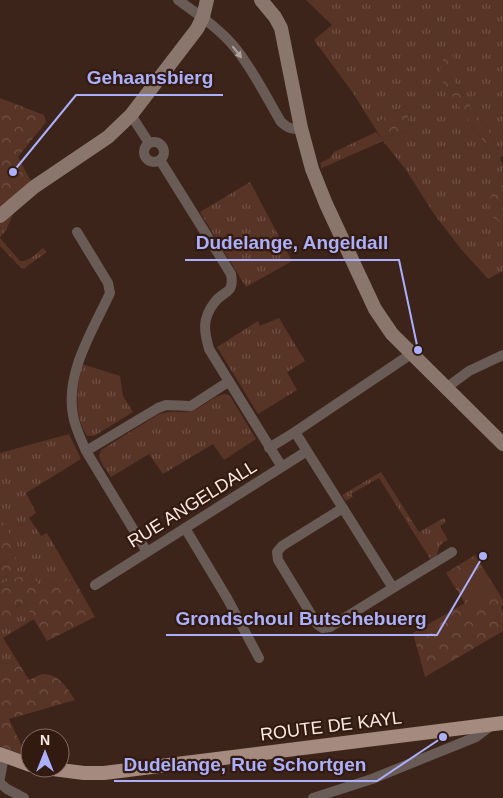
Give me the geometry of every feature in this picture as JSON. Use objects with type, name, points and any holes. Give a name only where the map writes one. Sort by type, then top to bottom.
[{"type":"main road","points":[[0,216],[34,187],[108,137],[131,114],[191,38],[203,17],[207,0]]},
{"type":"main road","points":[[203,17],[208,15],[215,0]]},
{"type":"main road","points":[[261,0],[275,17],[281,28],[301,128],[316,181],[374,309],[392,334],[411,354],[503,444]]},
{"type":"main road","name":"ROUTE DE KAYL","points":[[70,771],[104,773],[498,723]]},
{"type":"main road","points":[[2,755],[20,761]]},
{"type":"street","points":[[178,0],[216,28],[237,50],[251,70],[281,122],[287,128],[301,128]]},
{"type":"street","points":[[131,114],[149,143],[159,143],[162,146],[164,151],[160,160],[231,274],[233,283],[230,290],[215,302],[207,317],[204,333],[209,350],[282,467]]},
{"type":"street","points":[[76,232],[108,283],[110,293],[77,363],[72,387],[71,404],[73,415],[78,434],[86,451],[147,552]]},
{"type":"street","name":"RUE ANGELDALL","points":[[269,448],[411,354]]},
{"type":"street","points":[[446,388],[470,371],[503,354]]},
{"type":"street","points":[[86,451],[158,408],[166,406],[191,406],[228,382]]},
{"type":"street","points":[[295,432],[393,588]]},
{"type":"street","name":"RUE ANGELDALL","points":[[95,585],[306,451]]},
{"type":"street","points":[[342,508],[282,546],[277,552],[278,560],[316,624],[323,628],[330,627],[452,552]]},
{"type":"street","points":[[185,528],[227,598],[259,658]]},
{"type":"street","points":[[313,798],[372,779],[476,737],[498,723]]},
{"type":"street","points":[[0,778],[2,755]]},
{"type":"street","points":[[0,783],[24,798]]},
{"type":"green space","points":[[306,0],[503,0],[503,156],[500,158],[503,172],[491,194],[495,219],[503,221],[503,271],[488,279],[461,249],[434,214],[406,170],[383,141],[322,168],[320,163],[330,158],[334,152],[376,132],[381,138],[414,130],[408,120],[409,111],[405,106],[373,125],[353,93],[314,40],[332,25]],"holes":[[[442,52],[450,76],[495,141],[493,147],[488,148],[473,127],[443,62]]]},
{"type":"green space","points":[[447,49],[454,58],[456,67],[450,76],[495,141],[493,147],[488,148],[438,75],[443,62],[442,52]]},
{"type":"green space","points":[[0,98],[44,115],[46,122],[18,157],[34,187],[0,216]]},
{"type":"green space","points":[[405,106],[409,111],[408,120],[414,130],[381,138],[373,125]]},
{"type":"green space","points":[[503,172],[503,221],[495,219],[489,213],[491,194]]},
{"type":"green space","points":[[250,182],[292,261],[246,287],[200,212]]},
{"type":"green space","points":[[20,199],[6,230],[0,238],[0,216]]},
{"type":"green space","points":[[0,238],[20,261],[30,259],[43,248],[47,252],[23,269],[0,246]]},
{"type":"green space","points":[[279,318],[305,361],[287,372],[297,390],[258,414],[217,347],[258,321],[260,326]]},
{"type":"green space","points":[[82,364],[120,376],[123,396],[133,412],[94,436],[87,436],[78,410],[77,401]]},
{"type":"green space","points":[[225,394],[230,396],[256,439],[224,460],[213,444],[163,474],[149,454],[111,477],[102,464],[101,450],[159,414],[192,411]]},
{"type":"green space","points":[[69,434],[81,459],[26,493],[36,513],[29,518],[41,536],[47,533],[76,583],[65,580],[39,586],[10,580],[0,585],[0,580],[21,565],[16,557],[0,567],[0,565],[19,552],[0,517],[0,453]]},
{"type":"green space","points":[[381,472],[419,532],[444,518],[446,522],[440,526],[448,540],[440,545],[436,557],[431,560],[379,478],[351,494],[353,497],[346,501],[342,495]]},
{"type":"green space","points":[[0,517],[19,552],[0,565]]},
{"type":"green space","points":[[475,555],[503,600],[501,607],[503,611],[503,631],[425,677],[413,633],[465,603],[446,573]]},
{"type":"green space","points":[[16,557],[21,558],[21,565],[0,580],[0,567]]},
{"type":"green space","points":[[469,564],[488,594],[471,605],[451,575]]},
{"type":"green space","points":[[32,573],[39,586],[65,580],[76,583],[95,617],[47,641],[24,603],[16,607],[14,619],[6,615],[0,617],[0,585]]},
{"type":"green space","points":[[24,603],[34,619],[3,638],[16,659],[9,664],[0,661],[0,617]]},
{"type":"green space","points":[[16,659],[29,680],[42,674],[59,679],[75,700],[9,719],[20,743],[20,754],[0,746],[0,661],[9,664]]},
{"type":"place","name":"Gehaansbierg","points":[[13,172]]},
{"type":"place","name":"Dudelange, Angeldall","points":[[418,350]]},
{"type":"place","name":"Grondschoul Butschebuerg","points":[[483,556]]},
{"type":"place","name":"Dudelange, Rue Schortgen","points":[[443,737]]}]
